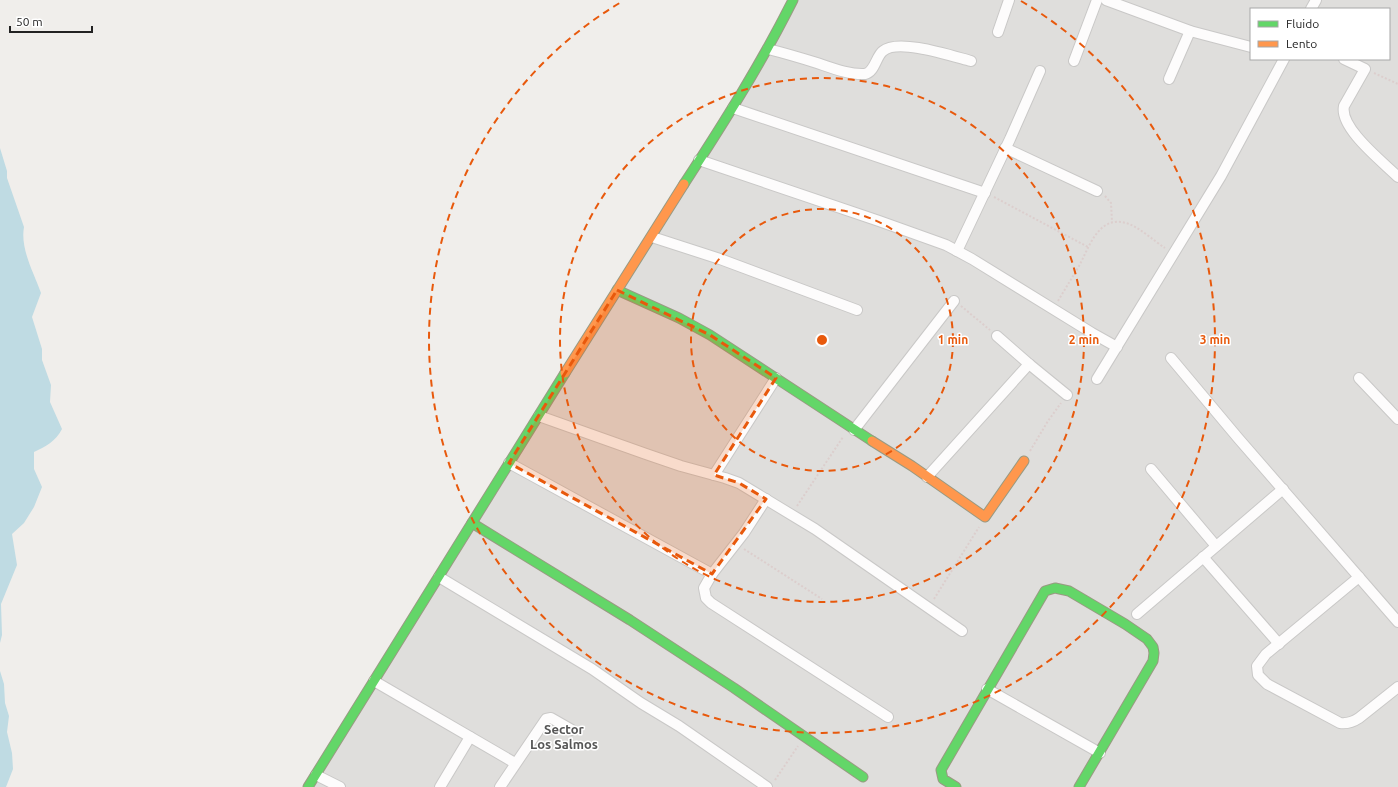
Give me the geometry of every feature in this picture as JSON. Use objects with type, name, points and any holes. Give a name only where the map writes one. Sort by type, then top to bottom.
[{"type":"street","points":[[308,787],[617,290],[733,108],[768,48],[793,0]]},
{"type":"street","points":[[998,32],[1009,0]]},
{"type":"street","points":[[1074,61],[1097,0]]},
{"type":"street","points":[[1106,0],[1190,31],[1250,47]]},
{"type":"street","points":[[1169,79],[1190,31]]},
{"type":"street","points":[[768,48],[839,70],[860,74],[868,73],[872,70],[878,56],[883,50],[891,46],[902,45],[913,47],[971,61]]},
{"type":"street","points":[[1097,379],[1221,176],[1281,60]]},
{"type":"street","points":[[1346,60],[1365,69],[1344,106],[1343,111],[1345,118],[1356,136],[1398,177]]},
{"type":"street","points":[[957,251],[1040,71]]},
{"type":"street","points":[[733,108],[985,193]]},
{"type":"street","points":[[1005,148],[1097,191]]},
{"type":"street","points":[[699,160],[913,232],[946,245],[979,262],[1117,347]]},
{"type":"street","points":[[652,237],[720,259],[857,310]]},
{"type":"street","points":[[617,290],[678,318],[710,335],[852,429],[927,476],[985,517],[1024,461]]},
{"type":"street","points":[[852,429],[954,301]]},
{"type":"street","points":[[997,336],[1066,395]]},
{"type":"street","points":[[1171,358],[1238,438],[1398,622]]},
{"type":"street","points":[[927,476],[1029,364]]},
{"type":"street","points":[[714,475],[776,378]]},
{"type":"street","points":[[1359,378],[1398,419]]},
{"type":"street","points":[[539,416],[646,454],[739,483],[815,529],[962,631]]},
{"type":"street","points":[[510,462],[712,574]]},
{"type":"street","points":[[1151,469],[1216,546]]},
{"type":"street","points":[[1137,614],[1283,489]]},
{"type":"street","points":[[766,499],[744,533],[712,574],[704,588],[706,598],[711,603],[888,717]]},
{"type":"street","points":[[472,523],[630,620],[734,688],[863,777]]},
{"type":"street","points":[[1203,557],[1279,644]]},
{"type":"street","points":[[439,577],[592,669],[641,703],[771,784]]},
{"type":"street","points":[[1359,577],[1266,654],[1257,666],[1258,675],[1261,679],[1286,695],[1340,722],[1349,723],[1359,718],[1398,687]]},
{"type":"street","points":[[956,787],[943,779],[941,770],[1045,591],[1055,588],[1069,591],[1125,624],[1151,643],[1154,653],[1153,661],[1079,787]]},
{"type":"street","points":[[374,681],[516,763]]},
{"type":"street","points":[[987,689],[1100,753]]},
{"type":"street","points":[[500,787],[546,719],[551,718],[572,730]]},
{"type":"street","points":[[440,787],[470,737]]},
{"type":"street","points":[[316,775],[340,787]]},
{"type":"path","points":[[1365,69],[1398,84]]},
{"type":"path","points":[[1097,191],[1104,195],[1111,203],[1112,222]]},
{"type":"path","points":[[985,193],[1006,202],[1088,247]]},
{"type":"path","points":[[1053,308],[1080,265],[1088,247],[1098,232],[1112,222],[1128,223],[1173,254]]},
{"type":"path","points":[[954,301],[997,336]]},
{"type":"path","points":[[1024,461],[1048,421],[1066,395]]},
{"type":"path","points":[[791,515],[852,429]]},
{"type":"path","points":[[929,608],[985,517]]},
{"type":"path","points":[[736,544],[822,599]]},
{"type":"path","points":[[771,784],[805,736]]},
{"type":"highlighted area","points":[[617,290],[710,335],[776,378],[714,475],[739,483],[766,499],[712,574],[509,463]]},
{"type":"shaded area","points":[[793,0],[1398,0],[1398,787],[308,787]]},
{"type":"water","points":[[0,148],[7,171],[7,178],[24,227],[23,235],[26,252],[41,293],[32,317],[42,349],[42,360],[51,385],[50,402],[62,429],[60,433],[46,446],[34,452],[34,469],[42,487],[34,507],[24,523],[12,534],[17,565],[1,604],[2,635],[0,643]]},
{"type":"water","points":[[0,671],[4,684],[5,703],[9,716],[7,732],[12,753],[13,769],[6,787],[0,787]]},
{"type":"traffic: fast","points":[[684,184],[741,94],[793,0]]},
{"type":"traffic: fast","points":[[617,290],[679,318],[710,335],[872,441]]},
{"type":"traffic: fast","points":[[308,787],[565,373]]},
{"type":"traffic: fast","points":[[472,523],[630,620],[734,688],[863,777]]},
{"type":"traffic: fast","points":[[956,787],[943,779],[941,770],[1045,591],[1055,588],[1069,591],[1125,624],[1147,639],[1153,647],[1154,653],[1153,661],[1079,787]]},
{"type":"traffic: slow","points":[[565,373],[684,184]]},
{"type":"traffic: slow","points":[[872,441],[912,466],[985,517],[1024,461]]},
{"type":"district","name":"Sector Los Salmos","points":[[564,736]]}]
